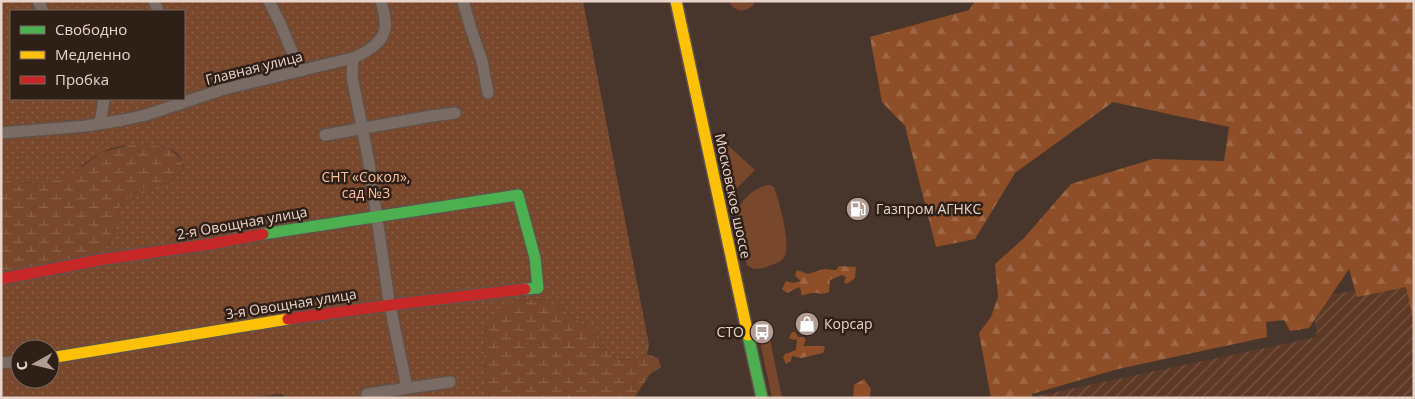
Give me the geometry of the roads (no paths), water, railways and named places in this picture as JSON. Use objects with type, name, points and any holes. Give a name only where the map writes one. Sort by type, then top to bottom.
[{"type":"street","points":[[269,1],[300,71]]},
{"type":"street","name":"Главная улица","points":[[185,97],[300,71],[352,58],[364,53],[377,43],[386,28],[382,1]]},
{"type":"street","points":[[463,1],[482,61],[488,93]]},
{"type":"street","name":"Московское шоссе","points":[[665,1],[728,296]]},
{"type":"street","name":"Московское шоссе","points":[[676,1],[762,398]]},
{"type":"street","points":[[352,58],[352,76],[377,216],[390,304],[407,388]]},
{"type":"street","points":[[100,123],[104,100]]},
{"type":"street","name":"Главная улица","points":[[1,132],[86,126],[146,115],[178,100]]},
{"type":"street","points":[[325,135],[432,116],[454,114]]},
{"type":"street","name":"2-я Овощная улица","points":[[1,279],[98,260],[211,244],[286,229],[518,195],[535,258],[538,288]]},
{"type":"street","name":"3-я Овощная улица","points":[[60,357],[390,304],[538,288]]},
{"type":"street","points":[[367,394],[450,382]]},
{"type":"place","name":"Газпром АГНКС","points":[[858,209]]},
{"type":"place","name":"Корсар","points":[[807,324]]},
{"type":"place","name":"СТО","points":[[762,332]]},
{"type":"park label","name":"СНТ «Сокол», сад №3","points":[[366,186]]}]
